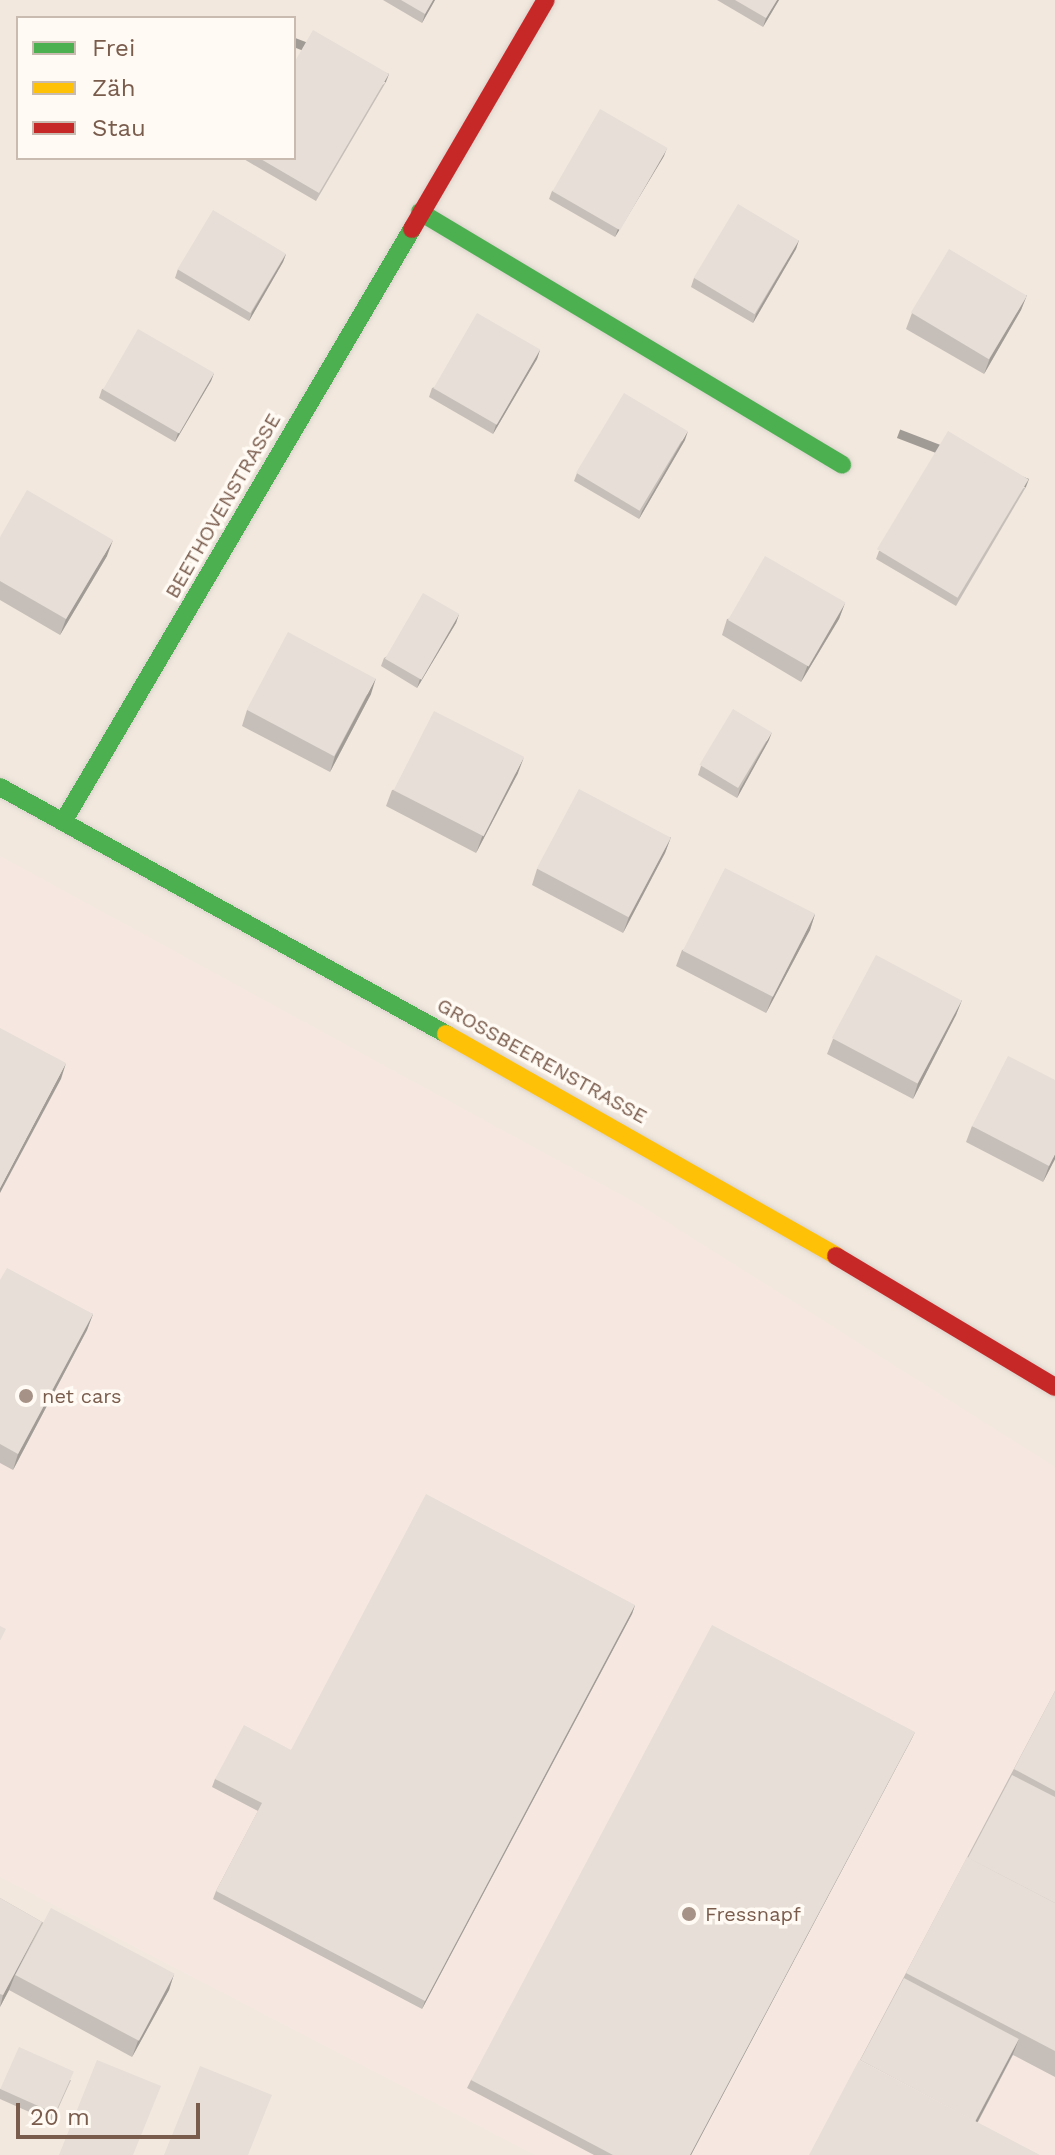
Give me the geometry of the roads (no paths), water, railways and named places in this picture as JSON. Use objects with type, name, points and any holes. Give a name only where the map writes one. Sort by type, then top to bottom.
[{"type":"street","name":"BEETHOVENSTRASSE","points":[[63,822],[546,0]]},
{"type":"street","points":[[420,212],[842,465]]},
{"type":"street","name":"GROSSBEERENSTRASSE","points":[[0,787],[691,1169],[1055,1387]]},
{"type":"place","name":"net cars","points":[[26,1396]]},
{"type":"place","name":"Fressnapf","points":[[689,1914]]}]
